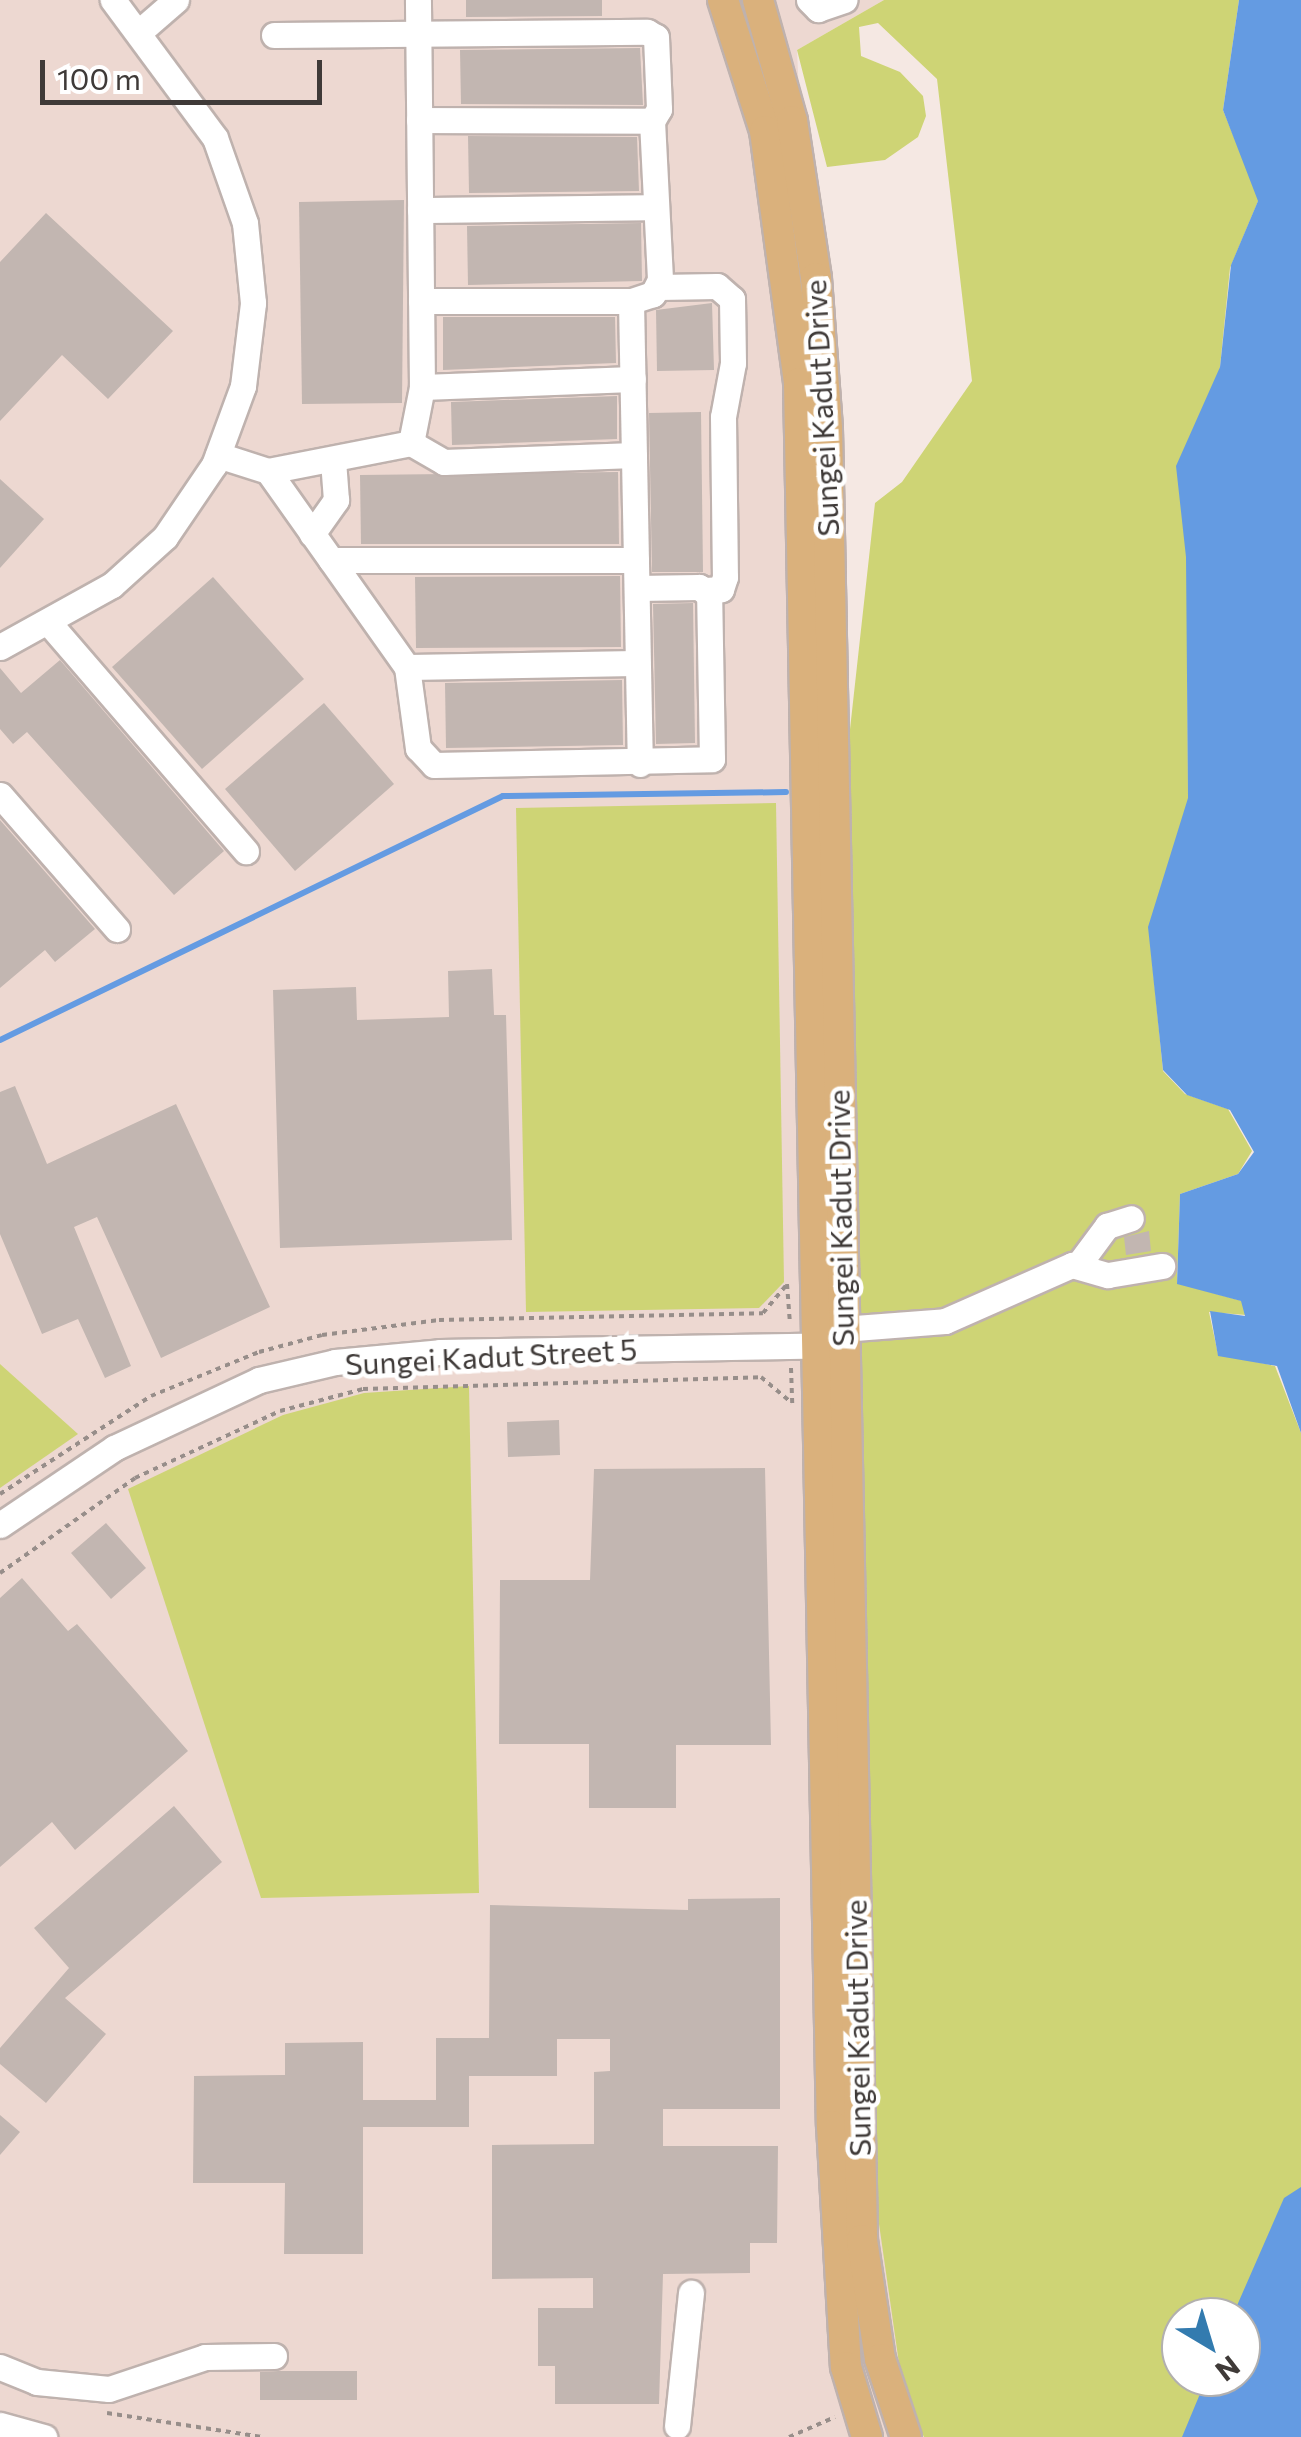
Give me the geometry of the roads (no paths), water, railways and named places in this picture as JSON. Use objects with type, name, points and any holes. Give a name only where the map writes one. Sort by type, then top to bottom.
[{"type":"main road","name":"Sungei Kadut Drive","points":[[723,0],[764,131],[798,383],[834,1339],[862,2240],[896,2434]]},
{"type":"main road","name":"Sungei Kadut Drive","points":[[758,0],[792,121],[816,278],[827,429],[834,1339],[832,2126],[846,2367],[863,2423]]},
{"type":"street","points":[[0,647],[112,586],[165,537],[218,455],[243,386],[253,303],[245,223],[215,138],[113,0]]},
{"type":"street","points":[[139,32],[176,0]]},
{"type":"street","points":[[411,443],[422,386],[418,0]]},
{"type":"street","points":[[809,0],[818,9],[844,0]]},
{"type":"street","points":[[274,35],[652,34],[659,109],[652,121],[659,287]]},
{"type":"street","points":[[420,120],[652,121]]},
{"type":"street","points":[[420,210],[655,207]]},
{"type":"street","points":[[421,302],[631,301],[659,287],[718,286],[732,299],[734,363],[722,417],[725,576],[721,589],[637,588]]},
{"type":"street","points":[[631,301],[640,764]]},
{"type":"street","points":[[422,386],[633,380]]},
{"type":"street","points":[[218,455],[268,471],[411,443],[444,462],[634,455]]},
{"type":"street","points":[[312,534],[336,500],[334,460]]},
{"type":"street","points":[[268,471],[407,667],[418,748],[434,766],[703,764],[714,752],[706,590]]},
{"type":"street","points":[[330,560],[636,560]]},
{"type":"street","points":[[48,622],[246,851]]},
{"type":"street","points":[[407,667],[638,662]]},
{"type":"street","points":[[0,796],[117,929]]},
{"type":"street","points":[[1131,1218],[1107,1226],[1078,1265],[1108,1275],[1162,1266]]},
{"type":"street","name":"Sungei Kadut Street 5","points":[[0,1525],[114,1448],[259,1380],[335,1362],[440,1352],[834,1339],[945,1321],[1078,1265]]},
{"type":"street","points":[[678,2426],[691,2293]]},
{"type":"street","points":[[0,2367],[38,2382],[109,2389],[205,2357],[274,2356]]},
{"type":"street","points":[[0,2425],[44,2437]]},
{"type":"water","points":[[1239,0],[1301,0],[1301,1433],[1277,1366],[1218,1356],[1210,1311],[1245,1316],[1241,1301],[1177,1284],[1180,1194],[1238,1174],[1254,1152],[1230,1110],[1187,1095],[1163,1070],[1148,927],[1188,798],[1186,557],[1176,466],[1220,367],[1231,265],[1258,201],[1223,110]]},
{"type":"water","points":[[1301,2187],[1301,2437],[1182,2437],[1199,2397],[1261,2397],[1261,2297],[1241,2297],[1284,2198]]},
{"type":"waterway","points":[[0,1040],[503,796],[786,792]]}]
